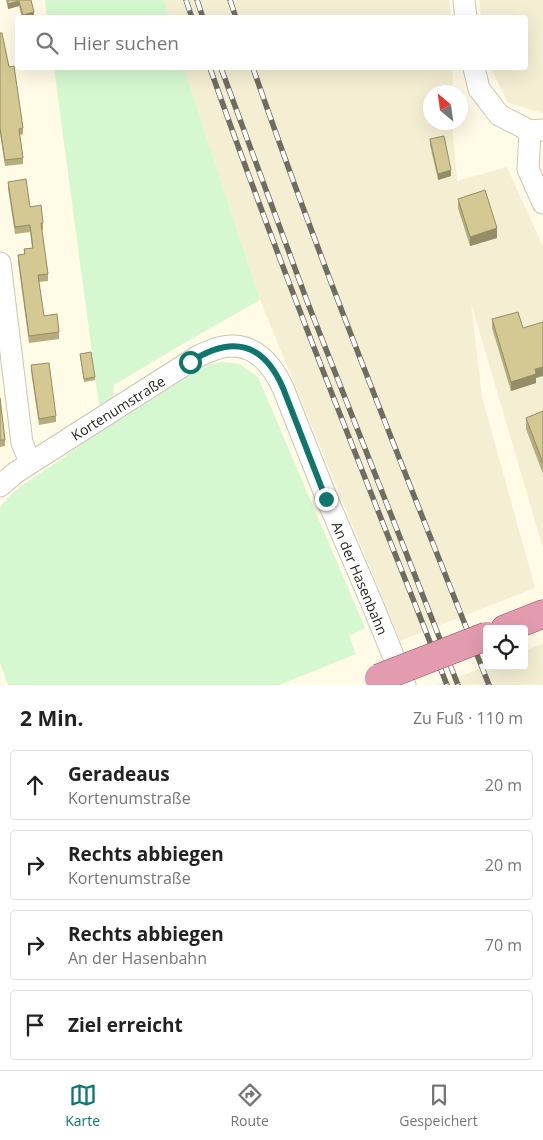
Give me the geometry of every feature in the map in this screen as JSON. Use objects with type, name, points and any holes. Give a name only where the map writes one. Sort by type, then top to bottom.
[{"type":"main road","points":[[515,625],[543,614]]},
{"type":"main road","points":[[382,683],[483,638]]},
{"type":"street","points":[[464,0],[466,15]]},
{"type":"street","points":[[474,70],[479,89],[499,114],[534,137],[528,169],[543,203]]},
{"type":"street","points":[[0,264],[22,443],[30,462]]},
{"type":"street","name":"Kortenumstraße","points":[[0,486],[15,472],[30,462],[200,355],[222,347],[238,346],[259,354],[268,362]]},
{"type":"street","name":"An der Hasenbahn","points":[[268,362],[277,374],[283,388],[326,499],[382,683]]},
{"type":"shaded area","points":[[164,0],[449,0],[451,15],[168,15]]},
{"type":"shaded area","points":[[479,0],[543,0],[543,113],[508,103],[492,70],[528,70],[528,15],[481,15]]},
{"type":"shaded area","points":[[185,70],[453,70],[452,85],[423,85],[423,130],[453,130],[457,181],[507,167],[543,247],[543,548],[471,303],[482,397],[535,588],[400,641],[260,300]]},
{"type":"shaded area","points":[[543,644],[543,685],[437,685],[483,668],[483,670],[528,670],[528,650]]},
{"type":"green space","points":[[45,0],[164,0],[168,15],[47,15]]},
{"type":"green space","points":[[54,70],[185,70],[260,300],[114,385],[113,400],[99,405]]},
{"type":"green space","points":[[223,362],[240,364],[258,377],[365,628],[349,636],[356,654],[279,685],[8,685],[0,663],[0,507],[18,489],[61,460],[81,443],[207,365]]},
{"type":"building","points":[[8,0],[31,0],[34,12],[23,15],[19,1],[8,4]]},
{"type":"building","points":[[0,33],[2,33],[9,67],[14,66],[23,128],[19,129],[23,158],[5,160],[0,128]]},
{"type":"building","points":[[444,136],[451,170],[438,174],[430,139]]},
{"type":"building","points":[[26,179],[30,207],[41,205],[43,223],[41,223],[48,274],[38,275],[44,316],[57,314],[59,332],[29,336],[18,255],[25,254],[24,249],[33,248],[30,225],[15,227],[8,182]]},
{"type":"building","points":[[485,190],[497,228],[470,237],[458,199]]},
{"type":"building","points":[[518,312],[523,328],[543,322],[543,367],[535,369],[536,374],[511,382],[492,319]]},
{"type":"building","points":[[91,352],[95,377],[84,379],[80,354]]},
{"type":"building","points":[[49,363],[56,416],[39,419],[31,365]]},
{"type":"building","points":[[0,398],[5,440],[0,440]]},
{"type":"building","points":[[543,411],[543,463],[526,418]]},
{"type":"railway","points":[[186,0],[191,15]]},
{"type":"railway","points":[[197,0],[202,15]]},
{"type":"railway","points":[[230,0],[235,15]]},
{"type":"railway","points":[[211,70],[296,300],[447,685]]},
{"type":"railway","points":[[222,70],[307,301],[458,685]]},
{"type":"railway","points":[[254,70],[338,301],[489,685]]},
{"type":"route","points":[[190,362],[200,355],[222,347],[238,346],[259,354],[268,362],[277,374],[283,388],[326,499]]}]
